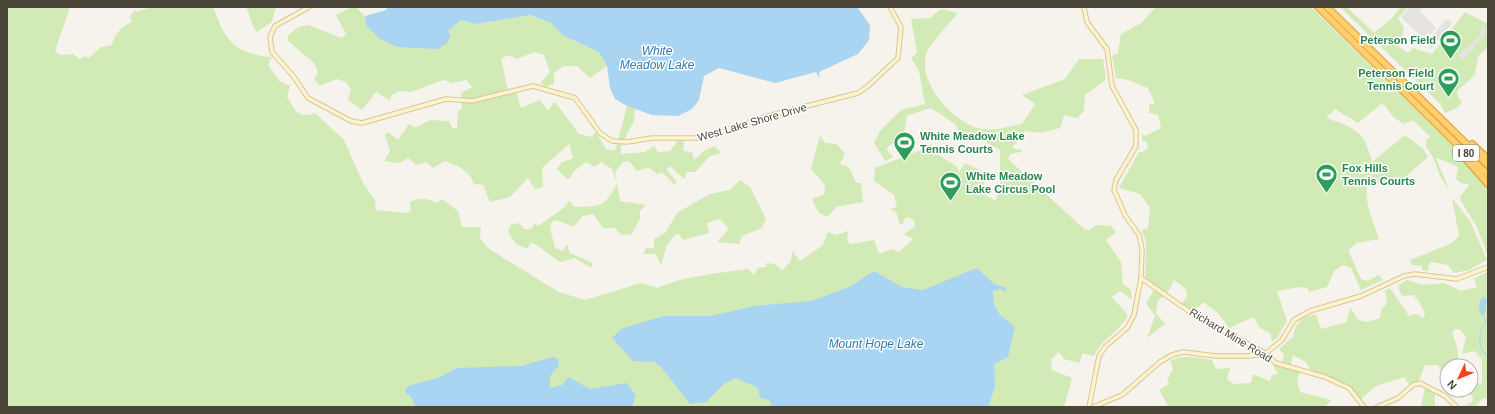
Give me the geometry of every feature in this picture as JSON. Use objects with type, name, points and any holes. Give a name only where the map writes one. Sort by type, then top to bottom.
[{"type":"highway","name":"I 80","points":[[1318,7],[1488,175]]},
{"type":"highway","name":"I 80","points":[[1327,7],[1488,165]]},
{"type":"highway","points":[[1449,127],[1454,128],[1488,159]]},
{"type":"highway","points":[[1444,132],[1446,137],[1488,184]]},
{"type":"street","name":"West Lake Shore Drive","points":[[309,7],[278,23],[272,30],[269,39],[274,54],[294,77],[308,98],[356,122],[375,120],[449,98],[472,101],[533,86],[575,98],[605,138],[612,141],[628,142],[652,138],[705,138],[767,116],[862,91],[898,58],[901,27],[890,7]]},
{"type":"street","points":[[1084,7],[1087,22],[1107,49],[1112,86],[1136,130],[1136,146],[1116,180],[1114,190],[1125,215],[1139,235],[1142,249],[1141,278],[1136,307],[1124,332],[1106,346],[1100,356],[1088,407]]},
{"type":"street","points":[[1093,407],[1122,394],[1160,362],[1172,355],[1184,352],[1216,356],[1249,356],[1265,354],[1282,340],[1294,320],[1310,311],[1361,296],[1404,276],[1415,274],[1457,279],[1488,267]]},
{"type":"street","name":"Richard Mine Road","points":[[1141,278],[1190,312],[1265,354],[1281,365],[1302,369],[1343,384],[1349,388],[1364,407]]},
{"type":"street","points":[[1377,407],[1398,398],[1413,385],[1420,383],[1445,396],[1457,407]]},
{"type":"green space","points":[[164,6],[213,7],[227,37],[240,49],[248,53],[272,57],[268,65],[279,81],[290,86],[287,97],[295,110],[304,115],[315,113],[344,140],[363,183],[375,200],[376,210],[405,213],[411,211],[410,202],[420,199],[427,199],[436,203],[442,199],[458,211],[462,227],[481,227],[480,238],[489,249],[559,292],[585,300],[641,283],[658,288],[690,278],[748,269],[754,275],[758,268],[767,267],[766,263],[775,264],[782,271],[791,261],[792,251],[800,261],[823,245],[828,232],[835,235],[848,231],[847,241],[850,244],[874,240],[879,254],[891,249],[899,252],[913,239],[904,234],[915,226],[914,220],[909,217],[904,219],[903,225],[899,223],[897,213],[890,209],[897,207],[894,195],[874,181],[875,168],[926,148],[931,143],[930,149],[957,167],[959,172],[965,163],[982,171],[985,182],[980,192],[996,201],[1000,185],[1000,150],[984,141],[961,135],[955,124],[931,108],[906,116],[904,132],[886,149],[893,157],[885,161],[874,143],[880,131],[901,110],[925,104],[919,71],[911,58],[917,53],[911,19],[930,18],[941,9],[958,13],[929,48],[925,64],[927,76],[932,88],[940,100],[961,120],[972,126],[983,129],[992,129],[1022,124],[1035,104],[1022,95],[1065,79],[1079,59],[1103,59],[1106,80],[1085,95],[1084,111],[1077,118],[1064,115],[1060,128],[1041,133],[1025,131],[1012,148],[1022,150],[1021,152],[1010,154],[1008,159],[1084,229],[1089,230],[1096,225],[1111,226],[1116,232],[1106,240],[1121,262],[1123,284],[1131,290],[1132,300],[1120,291],[1112,297],[1128,315],[1125,321],[1097,350],[1094,356],[1083,353],[1079,363],[1064,359],[1059,352],[1051,360],[1052,370],[1072,378],[1064,407],[7,407],[7,7],[70,7],[55,51],[60,55],[73,54],[80,59],[85,56],[89,58],[101,47],[112,45],[119,31],[132,22],[130,16],[135,10],[138,12],[154,7]]},
{"type":"green space","points":[[246,7],[276,7],[272,22],[257,32]]},
{"type":"green space","points":[[352,7],[356,7],[365,16],[366,25],[448,31],[461,20],[476,24],[530,15],[551,23],[564,36],[599,52],[607,66],[590,78],[577,66],[563,66],[554,73],[554,84],[545,87],[541,82],[550,72],[544,55],[534,52],[517,59],[508,55],[501,59],[508,90],[516,92],[521,108],[540,100],[548,111],[553,103],[556,103],[579,134],[592,137],[596,132],[606,149],[615,151],[627,106],[635,108],[634,121],[621,146],[621,154],[645,152],[654,146],[658,152],[670,151],[678,140],[684,140],[683,151],[692,152],[694,160],[705,150],[715,146],[721,153],[710,156],[695,172],[687,172],[684,179],[670,166],[667,170],[676,181],[675,185],[662,172],[657,174],[648,167],[637,171],[629,161],[623,162],[615,172],[620,201],[646,205],[640,211],[640,218],[632,234],[622,235],[614,228],[603,228],[593,214],[583,216],[573,227],[557,220],[552,222],[550,228],[555,248],[563,251],[567,244],[570,253],[593,263],[591,268],[575,258],[560,262],[537,245],[531,243],[527,249],[516,244],[508,232],[510,225],[519,223],[524,229],[531,229],[535,223],[538,226],[566,206],[569,200],[575,207],[596,206],[605,202],[617,184],[612,169],[601,162],[595,167],[586,162],[573,172],[571,177],[567,179],[557,169],[561,163],[573,158],[569,144],[542,168],[543,187],[535,189],[528,178],[510,197],[490,202],[483,185],[474,184],[466,172],[445,161],[433,168],[426,162],[416,165],[408,158],[399,163],[384,161],[390,151],[385,135],[388,132],[398,140],[409,124],[415,128],[430,120],[449,121],[452,128],[457,128],[458,112],[462,108],[461,93],[472,87],[466,80],[452,83],[443,80],[411,92],[399,91],[391,96],[390,101],[376,92],[362,110],[348,100],[351,89],[346,82],[337,79],[320,86],[314,79],[318,72],[315,64],[288,41],[288,35],[299,27],[308,25],[342,38],[346,34],[336,15]]},
{"type":"green space","points":[[1156,7],[1311,7],[1453,146],[1488,186],[1488,256],[1477,227],[1461,201],[1460,196],[1469,186],[1468,184],[1461,183],[1456,179],[1458,167],[1436,158],[1450,192],[1440,176],[1433,157],[1426,147],[1426,140],[1430,137],[1413,120],[1404,124],[1393,117],[1385,105],[1381,104],[1358,123],[1335,109],[1326,118],[1357,132],[1366,143],[1372,162],[1405,135],[1423,149],[1428,157],[1404,178],[1367,186],[1366,192],[1368,206],[1379,239],[1357,243],[1348,250],[1361,279],[1367,281],[1379,275],[1383,280],[1361,290],[1351,268],[1343,265],[1334,271],[1327,287],[1309,292],[1307,288],[1300,287],[1277,291],[1287,321],[1277,338],[1272,342],[1270,333],[1260,328],[1253,317],[1229,328],[1218,313],[1203,302],[1193,313],[1181,305],[1187,296],[1186,289],[1174,280],[1168,292],[1158,301],[1156,313],[1165,324],[1147,338],[1155,316],[1146,303],[1155,288],[1145,281],[1146,242],[1142,230],[1148,228],[1150,208],[1140,194],[1119,188],[1139,152],[1143,152],[1148,148],[1146,141],[1142,141],[1142,134],[1145,136],[1161,128],[1158,115],[1149,113],[1149,105],[1155,103],[1148,88],[1128,80],[1116,78],[1112,56],[1118,53],[1121,34],[1141,23]]},
{"type":"green space","name":"Peterson Field","points":[[1340,7],[1347,7],[1374,33],[1390,20],[1401,7],[1408,7],[1398,18],[1404,28],[1399,47],[1408,53],[1413,48],[1432,54],[1465,12],[1488,24],[1488,47],[1478,56],[1475,75],[1457,91],[1458,97],[1462,102],[1457,108],[1445,113],[1440,104]]},
{"type":"green space","points":[[820,135],[825,143],[837,144],[845,154],[840,164],[849,167],[856,183],[861,183],[863,202],[836,207],[829,216],[823,215],[816,209],[812,199],[824,194],[825,185],[811,169]]},
{"type":"green space","points":[[740,180],[750,187],[766,219],[762,228],[742,236],[739,244],[717,242],[729,229],[720,219],[707,223],[709,233],[683,240],[679,234],[676,234],[667,245],[661,265],[656,254],[643,254],[646,248],[654,248],[654,239],[666,232],[677,213],[710,194],[730,190]]},
{"type":"green space","points":[[1452,198],[1470,221],[1487,260],[1469,270],[1454,273],[1448,265],[1431,262],[1428,266],[1429,271],[1422,270],[1422,266],[1412,265],[1410,260],[1452,243],[1459,236]]},
{"type":"green space","points":[[1488,271],[1488,400],[1484,398],[1474,407],[1465,406],[1472,402],[1473,398],[1479,398],[1479,384],[1482,383],[1482,360],[1475,351],[1462,354],[1466,337],[1459,329],[1454,329],[1452,334],[1457,346],[1458,358],[1439,358],[1439,367],[1438,365],[1425,365],[1419,380],[1411,387],[1404,377],[1376,386],[1358,401],[1348,388],[1312,372],[1306,362],[1293,355],[1290,367],[1300,371],[1297,381],[1300,392],[1331,400],[1325,407],[1169,407],[1159,390],[1169,384],[1167,380],[1173,369],[1170,361],[1185,357],[1212,360],[1216,369],[1230,368],[1227,379],[1234,384],[1251,383],[1253,374],[1270,381],[1272,375],[1278,374],[1273,365],[1282,365],[1284,355],[1279,349],[1293,337],[1296,327],[1302,319],[1306,317],[1316,314],[1321,329],[1347,322],[1350,307],[1358,320],[1367,322],[1380,318],[1381,310],[1387,303],[1385,290],[1390,288],[1409,316],[1416,314],[1423,318],[1425,313],[1418,300],[1413,295],[1402,296],[1399,290],[1399,285],[1407,280],[1422,285],[1444,283],[1461,291],[1477,287],[1474,279]]},
{"type":"green space","points":[[1425,388],[1435,394],[1435,407],[1421,407]]},
{"type":"shaded area","points":[[1410,7],[1423,7],[1420,11],[1436,28],[1430,35],[1428,33],[1425,36],[1421,36],[1401,17]]},
{"type":"shaded area","points":[[1446,19],[1452,22],[1450,26],[1431,49],[1426,44]]},
{"type":"shaded area","points":[[1483,27],[1487,29],[1482,38],[1462,61],[1458,56],[1478,37]]},
{"type":"water","name":"White Meadow Lake","points":[[388,7],[857,7],[870,25],[869,40],[858,54],[819,72],[820,79],[816,72],[775,83],[719,68],[704,76],[699,100],[692,109],[678,116],[652,115],[627,106],[615,99],[610,88],[607,66],[599,52],[564,36],[551,23],[530,15],[476,24],[461,20],[448,31],[451,37],[447,43],[438,49],[398,47],[380,39],[366,25],[365,16],[386,10]]},
{"type":"water","name":"Mount Hope Lake","points":[[977,268],[994,284],[1006,288],[1005,292],[1001,289],[993,291],[994,303],[998,312],[1015,326],[1008,357],[994,364],[995,386],[987,407],[772,407],[769,400],[760,398],[758,388],[736,378],[724,384],[706,402],[690,404],[661,367],[655,362],[633,361],[612,338],[621,329],[664,316],[711,316],[754,306],[812,301],[851,286],[874,271],[902,287],[923,290]]},
{"type":"water","points":[[1483,296],[1487,300],[1484,317],[1479,310],[1480,301]]},
{"type":"water","points":[[553,357],[558,359],[559,365],[550,376],[550,388],[562,385],[568,377],[590,389],[627,383],[636,396],[632,407],[415,407],[412,398],[405,392],[408,386],[438,378],[457,368],[521,366]]},
{"type":"waterway","points":[[1484,317],[1486,322],[1481,331],[1480,340],[1482,349],[1488,357]]},
{"type":"place","name":"Peterson Field","points":[[1451,60]]},
{"type":"place","name":"Peterson Field Tennis Court","points":[[1449,98]]},
{"type":"place","name":"White Meadow Lake Tennis Courts","points":[[905,162]]},
{"type":"place","name":"Fox Hills Tennis Courts","points":[[1327,194]]},
{"type":"place","name":"White Meadow Lake Circus Pool","points":[[951,202]]}]
